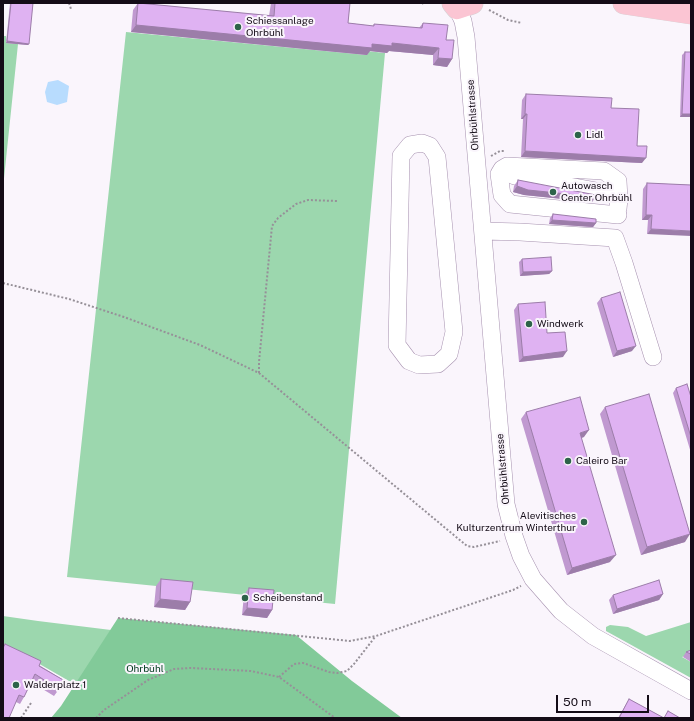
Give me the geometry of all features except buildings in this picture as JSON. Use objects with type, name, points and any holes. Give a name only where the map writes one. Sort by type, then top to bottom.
[{"type":"main road","points":[[624,3],[691,13]]},
{"type":"street","name":"Ohrbühlstrasse","points":[[468,6],[463,21],[466,37],[506,504],[514,536],[521,556],[533,579],[561,611],[585,630],[691,691]]},
{"type":"street","points":[[422,143],[430,146],[437,157],[454,332],[449,354],[438,364],[419,365],[409,361],[397,345],[401,156],[410,145],[422,143]]},
{"type":"street","points":[[618,201],[522,205],[510,204],[502,195],[500,174],[502,169],[507,166],[604,171],[618,182],[618,201],[618,232],[615,238],[653,357]]},
{"type":"street","points":[[477,173],[516,176],[594,190],[613,194],[618,201]]},
{"type":"street","points":[[520,232],[522,205]]},
{"type":"street","points":[[482,231],[615,238]]},
{"type":"path","points":[[69,3],[70,9]]},
{"type":"path","points":[[468,6],[508,20],[522,23]]},
{"type":"path","points":[[259,372],[272,226],[278,218],[296,204],[308,200],[337,201]]},
{"type":"path","points":[[3,283],[69,299],[124,317],[200,344],[259,372],[467,546],[474,547],[514,536]]},
{"type":"path","points":[[118,618],[350,641],[376,636],[513,590],[533,579]]},
{"type":"path","points":[[279,677],[294,664],[303,663],[329,672],[337,673],[347,671],[376,636]]},
{"type":"path","points":[[96,718],[104,710],[148,680],[174,669],[191,668],[251,671],[279,677],[335,718]]},
{"type":"path","points":[[20,718],[31,703]]},
{"type":"green space","points":[[126,32],[367,55],[367,51],[385,53],[335,604],[67,577]]},
{"type":"green space","points":[[3,36],[6,36],[6,43],[18,44],[3,188]]},
{"type":"green space","points":[[3,616],[111,630],[76,685],[3,643]]},
{"type":"green space","name":"Ohrbühl","points":[[118,618],[296,635],[352,681],[402,718],[51,718],[61,706]]},
{"type":"green space","points":[[691,622],[691,654],[682,657],[691,662],[691,678],[606,631],[606,627],[610,625],[628,627],[646,636]]},
{"type":"water","points":[[58,80],[69,86],[67,102],[57,105],[47,102],[45,92],[48,82]]},
{"type":"place","name":"Schiessanlage Ohrbühl","points":[[238,27]]},
{"type":"place","name":"Lidl","points":[[578,135]]},
{"type":"place","name":"Autowasch Center Ohrbühl","points":[[553,192]]},
{"type":"place","name":"Windwerk","points":[[529,324]]},
{"type":"place","name":"Caleiro Bar","points":[[568,461]]},
{"type":"place","name":"Alevitisches Kulturzentrum Winterthur","points":[[584,522]]},
{"type":"place","name":"Scheibenstand","points":[[245,598]]},
{"type":"place","name":"Walderplatz 1","points":[[16,685]]}]
